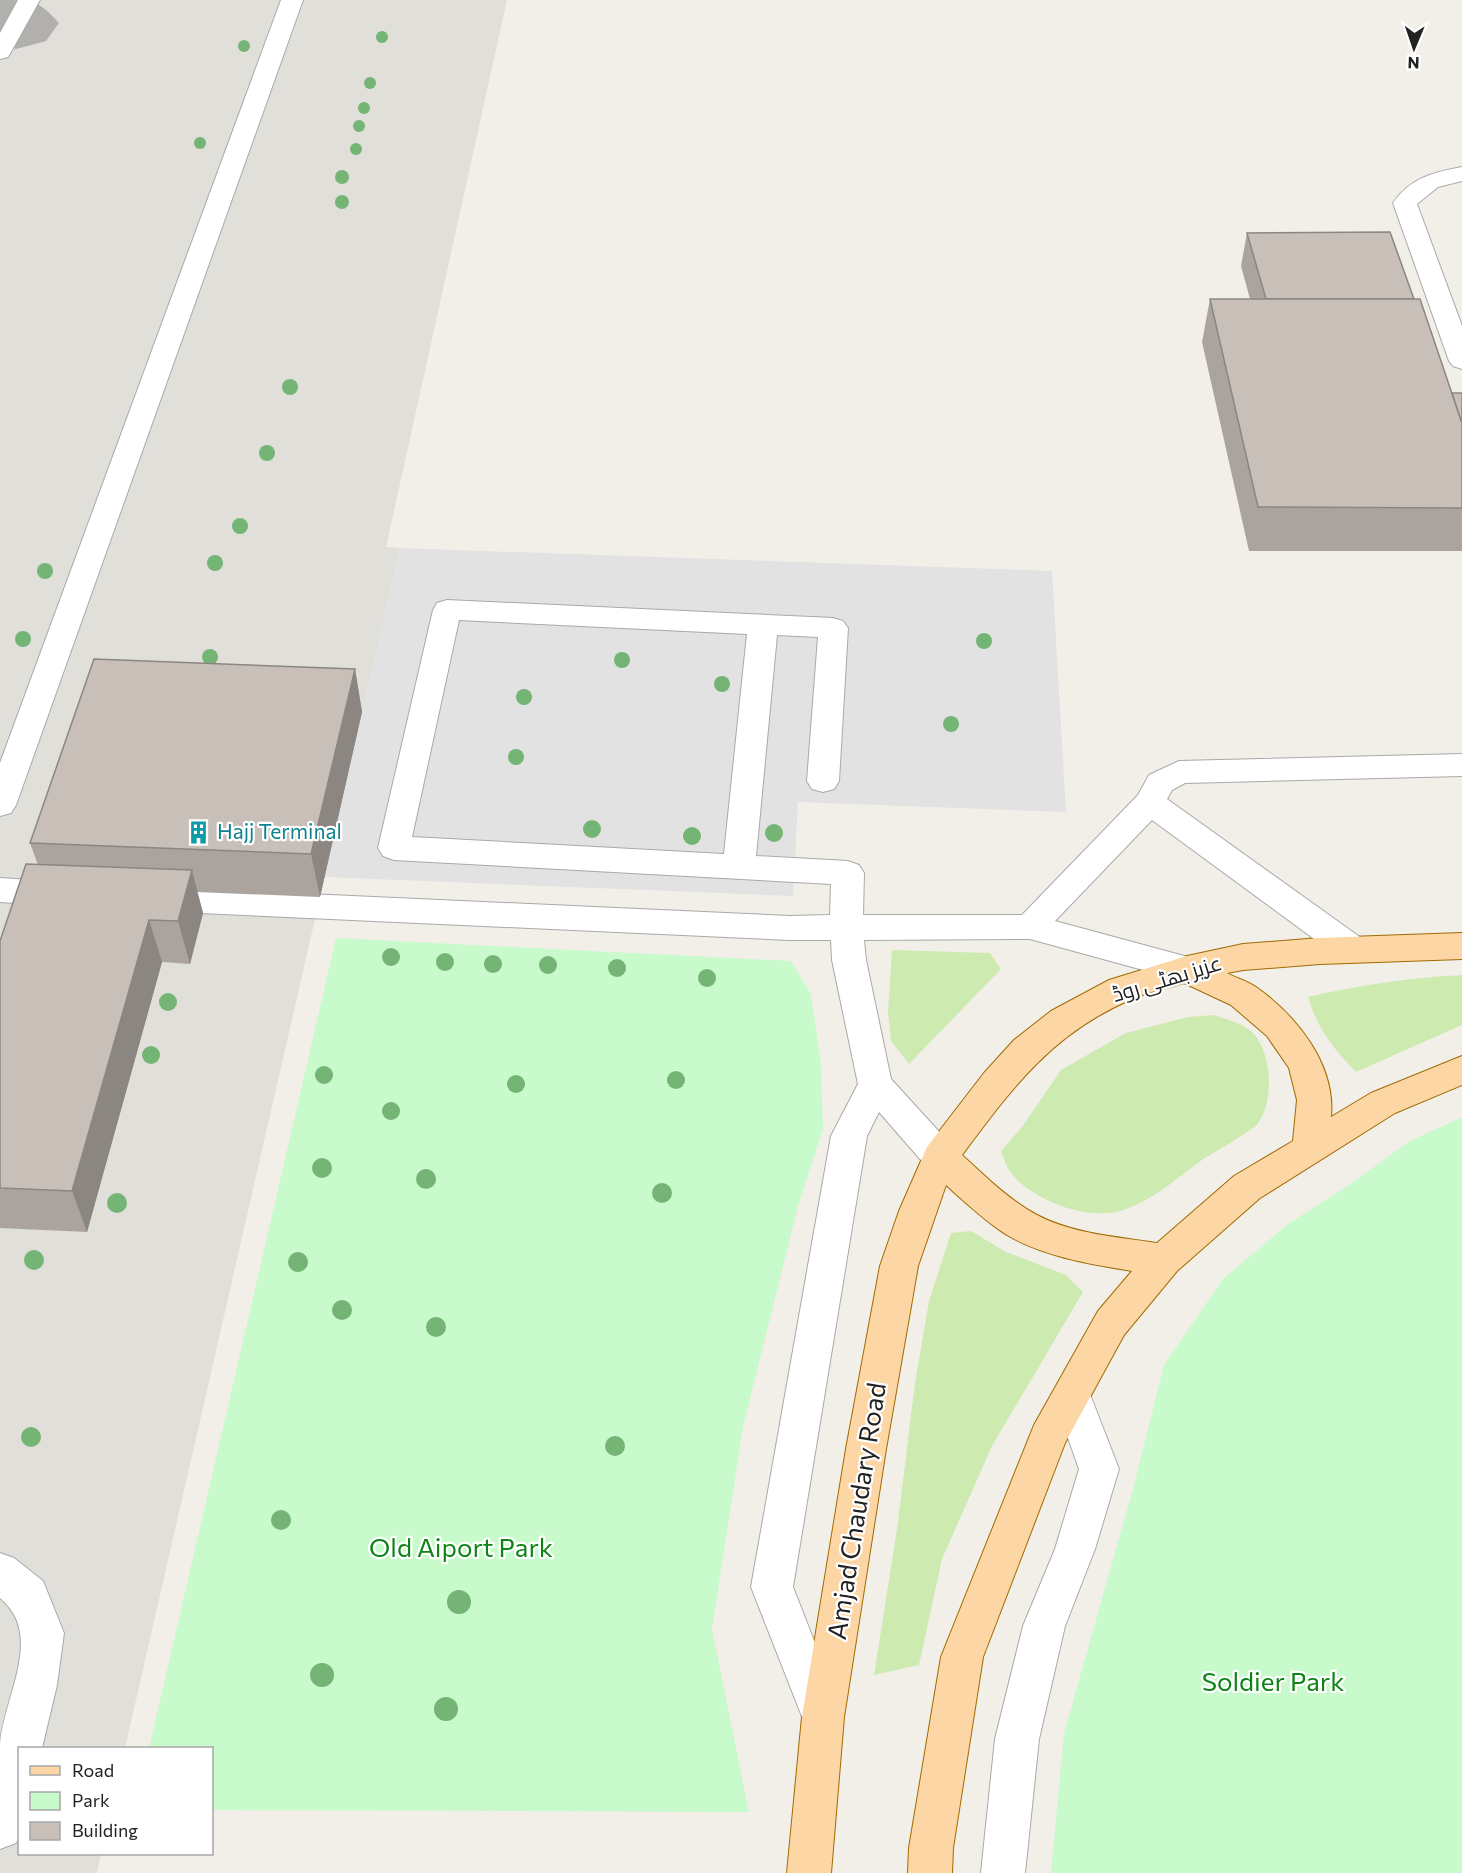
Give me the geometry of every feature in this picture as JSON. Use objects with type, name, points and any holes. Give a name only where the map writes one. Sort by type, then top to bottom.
[{"type":"main road","name":"عزیز بھٹی روڈ","points":[[940,1157],[996,1083],[1026,1050],[1063,1020],[1121,989],[1187,969],[1243,957],[1352,949],[1462,946]]},
{"type":"main road","points":[[1187,969],[1244,996],[1279,1027],[1305,1064],[1315,1100],[1310,1147]]},
{"type":"main road","points":[[930,1873],[931,1848],[962,1657],[1048,1437],[1111,1323],[1164,1260],[1247,1187],[1383,1103],[1462,1070]]},
{"type":"main road","points":[[940,1157],[991,1203],[1032,1231],[1111,1252],[1164,1260]]},
{"type":"main road","name":"Amjad Chaudary Road","points":[[809,1873],[824,1717],[866,1449],[899,1266],[917,1210],[940,1157]]},
{"type":"street","points":[[0,52],[29,0]]},
{"type":"street","points":[[0,805],[292,0]]},
{"type":"street","points":[[1462,174],[1433,179],[1416,190],[1405,203],[1462,361]]},
{"type":"street","points":[[823,781],[833,628],[447,610],[394,848],[848,873],[846,929],[849,960],[875,1084],[940,1157]]},
{"type":"street","points":[[739,866],[763,624]]},
{"type":"street","points":[[1030,927],[1150,802],[1160,783],[1179,772],[1462,765]]},
{"type":"street","points":[[1150,802],[1352,949]]},
{"type":"street","points":[[0,890],[94,896]]},
{"type":"street","points":[[129,898],[317,908],[846,929],[1030,927],[1187,969]]},
{"type":"street","points":[[824,1717],[772,1587],[849,1136],[875,1084]]},
{"type":"street","points":[[1003,1873],[1017,1739],[1044,1626],[1075,1549],[1100,1469],[1072,1396]]},
{"type":"street","points":[[0,1572],[28,1595],[43,1633],[36,1685],[20,1747]]},
{"type":"street","points":[[0,1827],[18,1757]]},
{"type":"shaded area","points":[[0,0],[507,0],[386,547],[400,548],[125,1747],[18,1747],[18,1855],[101,1855],[97,1873],[0,1873]]},
{"type":"shaded area","points":[[400,548],[1052,571],[1066,812],[798,802],[793,896],[324,877]]},
{"type":"green space","name":"Old Aiport Park","points":[[336,938],[791,961],[811,994],[821,1064],[823,1129],[798,1206],[743,1427],[712,1629],[749,1812],[213,1810],[213,1747],[149,1747]]},
{"type":"green space","points":[[892,950],[990,953],[1001,969],[909,1064],[891,1041],[888,1012]]},
{"type":"green space","points":[[1462,975],[1462,1025],[1356,1072],[1327,1038],[1316,1019],[1308,997],[1384,983]]},
{"type":"green space","points":[[1214,1015],[1248,1029],[1262,1047],[1266,1060],[1269,1087],[1267,1100],[1259,1122],[1249,1131],[1202,1160],[1147,1199],[1112,1213],[1096,1213],[1063,1207],[1033,1192],[1010,1172],[1001,1151],[1022,1127],[1061,1070],[1126,1033],[1188,1017]]},
{"type":"green space","name":"Soldier Park","points":[[1462,1117],[1462,1873],[1051,1873],[1064,1733],[1133,1489],[1164,1365],[1223,1279],[1288,1224],[1346,1187],[1410,1141]]},
{"type":"green space","points":[[971,1231],[1006,1252],[1066,1275],[1083,1292],[992,1446],[942,1559],[919,1665],[874,1675],[897,1529],[915,1383],[929,1301],[951,1233]]},
{"type":"building","points":[[1390,232],[1414,299],[1266,299],[1247,233]]},
{"type":"building","points":[[1210,299],[1420,299],[1462,423],[1462,508],[1258,507]]},
{"type":"building","points":[[1452,393],[1462,393],[1462,423]]},
{"type":"building","name":"Hajj Terminal","points":[[94,659],[355,669],[311,854],[30,843]]},
{"type":"building","points":[[26,864],[192,870],[178,921],[149,920],[72,1191],[0,1188],[0,941]]},
{"type":"taxiway","points":[[0,13],[16,23]]},
{"type":"place","name":"Hajj Terminal","points":[[199,832]]}]
